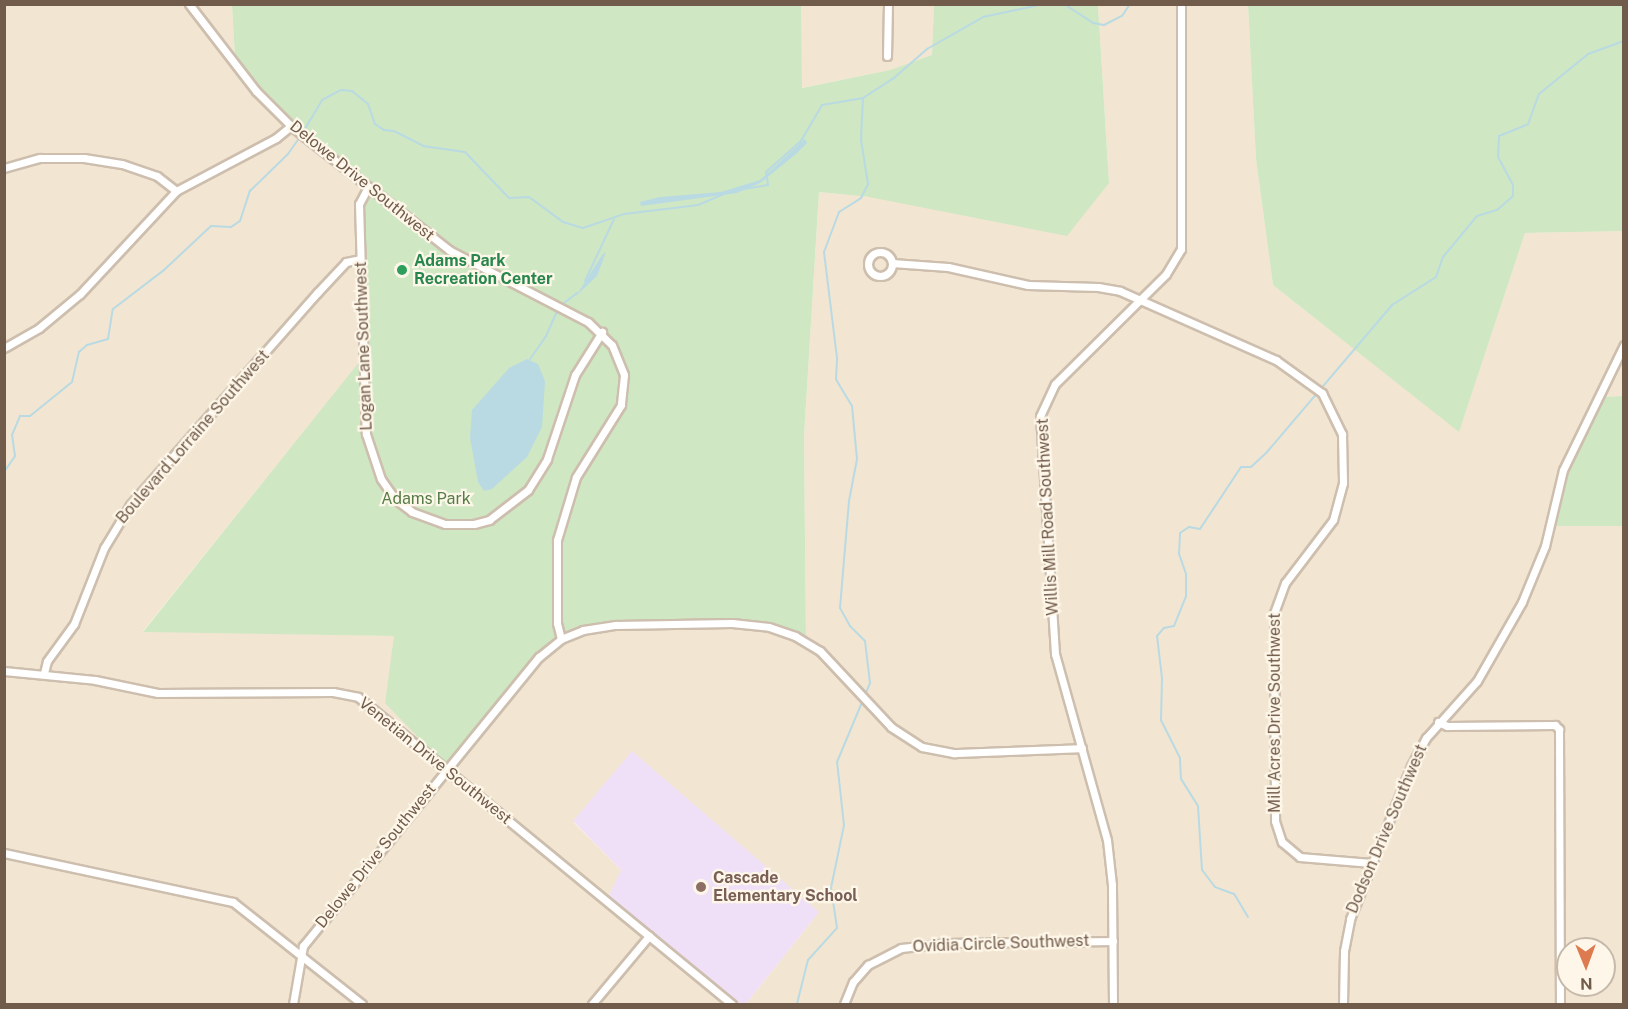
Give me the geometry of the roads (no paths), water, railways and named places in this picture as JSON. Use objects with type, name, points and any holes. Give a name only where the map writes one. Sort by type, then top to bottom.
[{"type":"street","name":"Delowe Drive Southwest","points":[[189,4],[256,91],[291,126],[449,250],[602,332],[620,360],[624,392],[615,417],[576,477],[562,516],[555,564],[557,623],[561,639],[539,657],[299,953]]},
{"type":"street","points":[[887,56],[888,4]]},
{"type":"street","name":"Willis Mill Road Southwest","points":[[1113,1005],[1113,941],[1107,840],[1082,748],[1064,695],[1055,654],[1040,416],[1055,384],[1142,300],[1174,264],[1183,232],[1181,4]]},
{"type":"street","points":[[4,348],[39,328],[80,294],[176,191],[276,138],[291,126]]},
{"type":"street","points":[[4,168],[40,158],[84,158],[122,164],[157,176],[176,191]]},
{"type":"street","name":"Logan Lane Southwest","points":[[368,187],[358,204],[363,409],[372,456],[395,499],[433,521],[460,525],[489,520],[528,490],[547,459],[575,375],[602,332]]},
{"type":"street","name":"Boulevard Lorraine Southwest","points":[[44,673],[47,661],[74,624],[104,548],[130,505],[317,293],[346,262],[360,259]]},
{"type":"street","name":"Mill Acres Drive Southwest","points":[[892,263],[948,267],[1028,285],[1098,286],[1142,300],[1298,372],[1322,393],[1337,418],[1344,452],[1339,505],[1324,534],[1285,583],[1274,613],[1275,821],[1282,842],[1300,857],[1371,863]]},
{"type":"street","name":"Dodson Drive Southwest","points":[[1343,1005],[1346,934],[1371,863],[1411,766],[1438,722],[1477,681],[1522,602],[1545,546],[1563,470],[1623,345]]},
{"type":"street","points":[[561,639],[583,630],[611,625],[732,623],[769,627],[795,636],[820,651],[891,727],[922,747],[954,753],[1082,748]]},
{"type":"street","name":"Venetian Drive Southwest","points":[[4,671],[44,673],[158,693],[346,693],[368,703],[732,1005]]},
{"type":"street","points":[[1438,722],[1447,726],[1555,725],[1559,729],[1560,1005]]},
{"type":"street","points":[[4,853],[217,896],[247,911],[362,1005]]},
{"type":"street","points":[[592,1005],[649,936]]},
{"type":"street","name":"Ovidia Circle Southwest","points":[[844,1005],[853,982],[868,965],[901,948],[948,943],[1113,941]]},
{"type":"street","points":[[293,1005],[299,953]]},
{"type":"water","points":[[805,139],[807,143],[796,154],[760,183],[737,193],[641,206],[640,202],[660,197],[721,192],[760,180]]},
{"type":"water","points":[[606,252],[597,276],[576,296],[602,255]]},
{"type":"water","points":[[527,359],[538,364],[545,381],[542,427],[527,457],[492,489],[484,491],[478,482],[470,438],[472,410],[509,368]]},
{"type":"waterway","points":[[743,189],[768,185],[766,172],[801,141],[822,105],[863,98],[895,77],[927,49],[983,17],[1044,4]]},
{"type":"waterway","points":[[1064,4],[1093,23],[1104,25],[1122,16],[1130,4]]},
{"type":"waterway","points":[[1248,917],[1234,894],[1215,887],[1202,870],[1198,806],[1181,779],[1180,758],[1161,720],[1162,678],[1157,636],[1164,628],[1174,626],[1186,596],[1186,574],[1179,554],[1180,533],[1189,527],[1200,529],[1241,467],[1251,467],[1267,452],[1392,305],[1436,277],[1443,257],[1477,216],[1497,210],[1513,196],[1513,185],[1498,157],[1499,136],[1528,124],[1539,94],[1588,54],[1624,41]]},
{"type":"waterway","points":[[303,132],[322,100],[341,90],[352,91],[368,104],[375,124],[384,130],[394,131],[423,146],[465,152],[509,198],[529,197],[563,222],[583,228],[624,214],[698,205],[724,194]]},
{"type":"waterway","points":[[797,1004],[808,960],[837,928],[831,888],[844,825],[837,762],[870,683],[865,641],[850,626],[840,608],[849,501],[857,459],[852,406],[836,379],[837,358],[824,252],[839,212],[861,198],[868,184],[861,140],[863,98]]},
{"type":"waterway","points":[[4,472],[15,456],[12,435],[20,416],[30,416],[72,382],[79,352],[87,345],[108,339],[113,309],[164,270],[211,226],[231,227],[240,221],[250,191],[288,154],[300,137]]},
{"type":"waterway","points":[[585,281],[614,219]]},
{"type":"waterway","points":[[530,359],[546,336],[559,307],[577,293]]},
{"type":"place","name":"Adams Park Recreation Center","points":[[402,270]]},
{"type":"place","name":"Cascade Elementary School","points":[[701,887]]},
{"type":"park label","name":"Adams Park","points":[[426,499]]}]
